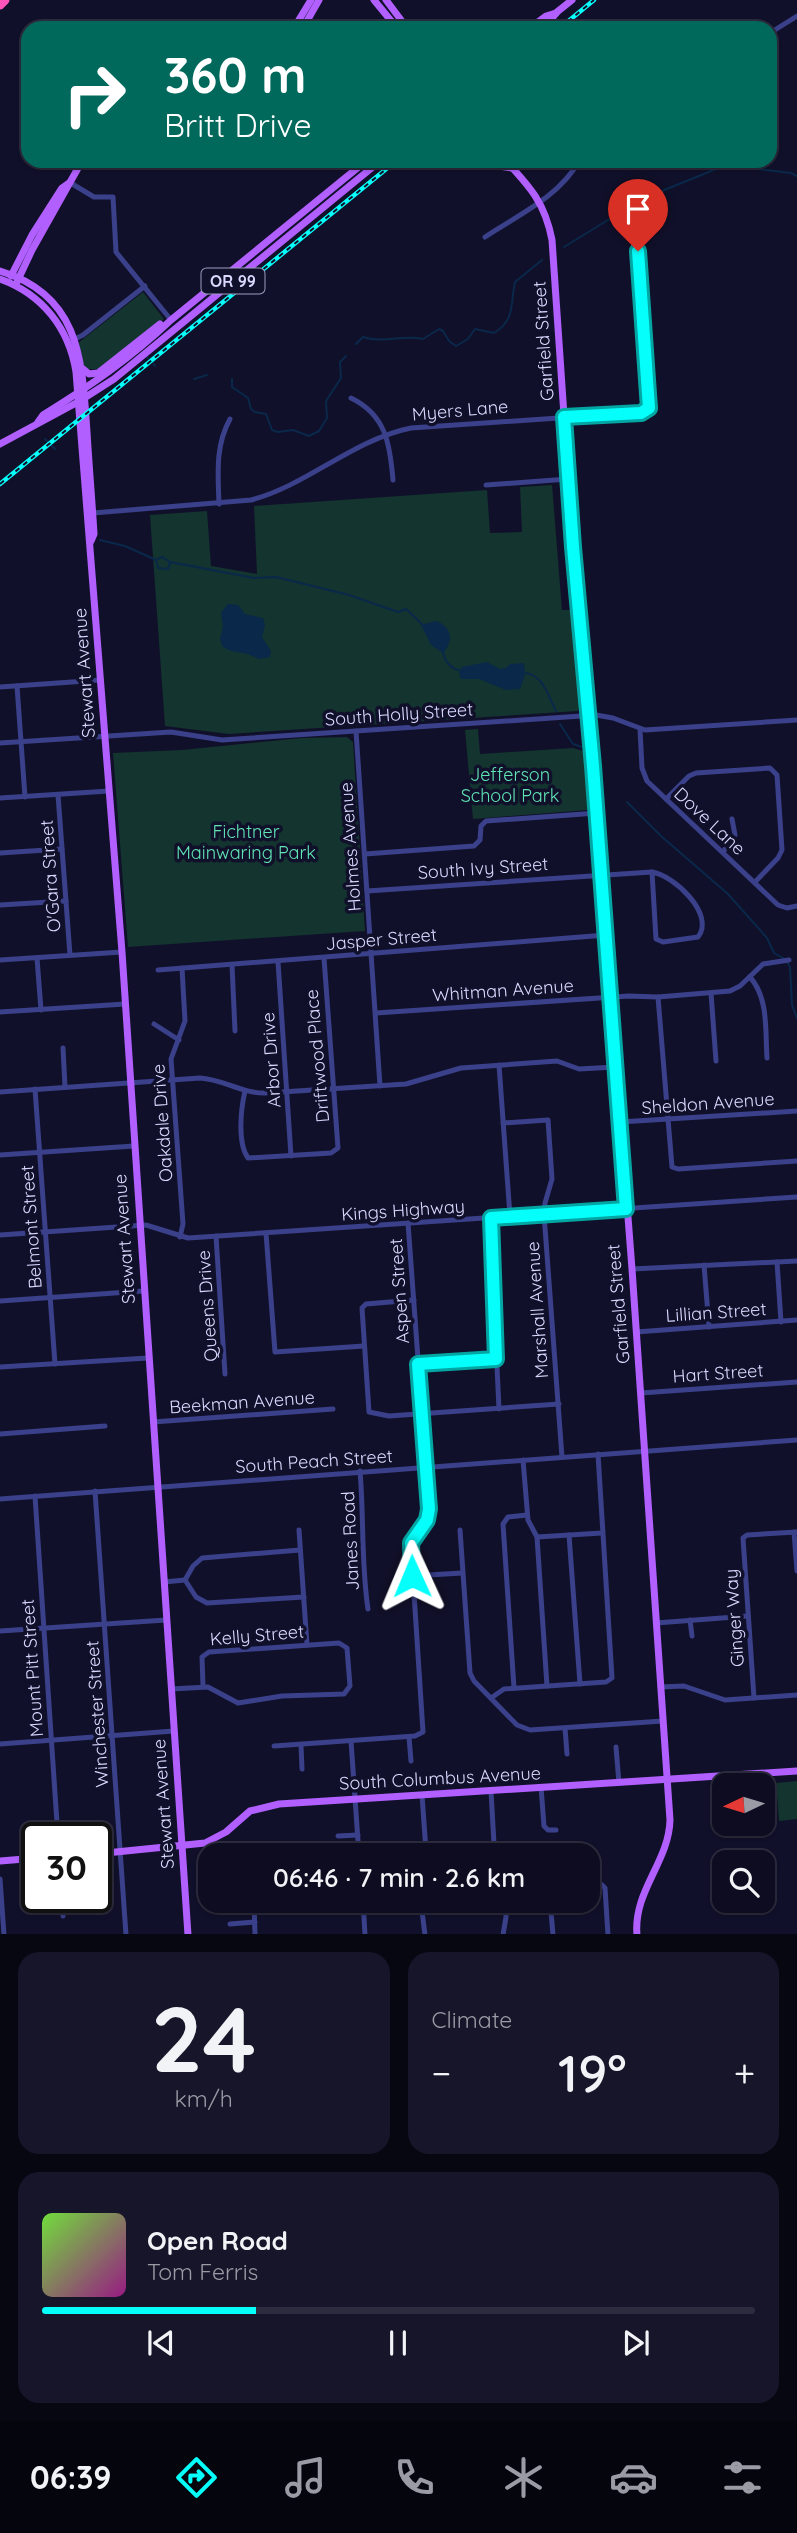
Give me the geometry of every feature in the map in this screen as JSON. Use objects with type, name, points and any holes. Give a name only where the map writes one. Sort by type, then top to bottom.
[{"type":"highway","points":[[0,5],[5,0]]},
{"type":"main road","points":[[301,21],[311,0]]},
{"type":"main road","points":[[303,21],[319,0]]},
{"type":"main road","points":[[374,0],[391,21]]},
{"type":"main road","points":[[386,0],[402,21]]},
{"type":"main road","points":[[550,21],[572,0]]},
{"type":"main road","points":[[539,21],[557,12]]},
{"type":"main road","points":[[11,280],[32,235],[78,168]]},
{"type":"main road","name":"OR 99","points":[[81,396],[356,168]]},
{"type":"main road","name":"OR 99","points":[[0,444],[37,422],[43,415],[114,379],[372,168]]},
{"type":"main road","name":"Garfield Street","points":[[512,168],[527,183],[539,201],[552,240],[568,479],[597,813],[641,1393],[670,1820],[664,1852],[640,1899],[637,1934]]},
{"type":"main road","points":[[0,271],[42,305],[62,329],[75,362],[81,396]]},
{"type":"main road","points":[[176,329],[185,315],[220,286],[224,277]]},
{"type":"main road","points":[[11,280],[39,290],[56,306],[68,323],[82,369],[81,396]]},
{"type":"main road","points":[[82,369],[89,374],[98,373],[160,324],[171,320]]},
{"type":"main road","name":"Stewart Avenue","points":[[81,396],[83,476],[88,534],[91,541],[122,952],[188,1934]]},
{"type":"main road","name":"Stewart Avenue","points":[[81,396],[93,513],[94,534],[91,541]]},
{"type":"main road","points":[[83,476],[88,487],[89,510],[93,513]]},
{"type":"main road","name":"South Columbus Avenue","points":[[112,1853],[182,1847],[217,1839],[245,1814],[264,1806],[797,1771]]},
{"type":"main road","points":[[0,1861],[21,1859]]},
{"type":"street","points":[[777,29],[797,16]]},
{"type":"street","points":[[485,237],[563,184],[574,168]]},
{"type":"street","points":[[69,182],[94,197],[113,197],[117,252],[171,320]]},
{"type":"street","name":"Myers Lane","points":[[93,513],[244,501],[273,492],[385,435],[421,426],[641,413],[649,408],[635,213]]},
{"type":"street","points":[[75,339],[145,286]]},
{"type":"street","points":[[351,398],[379,419],[390,454],[393,480]]},
{"type":"street","points":[[219,504],[218,461],[223,434],[230,419]]},
{"type":"street","points":[[486,485],[568,479]]},
{"type":"street","points":[[0,687],[101,680]]},
{"type":"street","name":"O'Gara Street","points":[[17,686],[25,797]]},
{"type":"street","name":"South Holly Street","points":[[0,743],[171,732],[222,740],[589,716],[606,716],[640,729],[797,720]]},
{"type":"street","name":"Dove Lane","points":[[640,729],[643,776],[778,905],[787,908],[797,906]]},
{"type":"street","name":"Holmes Avenue","points":[[356,731],[380,1086]]},
{"type":"street","points":[[666,799],[692,774],[769,768],[775,771],[782,850],[778,858],[755,882]]},
{"type":"street","points":[[0,799],[109,791]]},
{"type":"street","name":"O'Gara Street","points":[[58,795],[70,955]]},
{"type":"street","points":[[365,854],[474,846],[480,840],[481,826],[486,821],[597,813]]},
{"type":"street","points":[[723,852],[735,835],[732,818]]},
{"type":"street","points":[[0,853],[62,849]]},
{"type":"street","points":[[652,872],[666,876],[697,905],[702,926],[698,937],[663,942],[656,939],[652,872]]},
{"type":"street","name":"South Ivy Street","points":[[367,891],[652,872]]},
{"type":"street","points":[[0,905],[66,901]]},
{"type":"street","name":"Jasper Street","points":[[158,970],[606,935]]},
{"type":"street","points":[[0,960],[122,952]]},
{"type":"street","name":"O'Gara Street","points":[[37,958],[41,1010]]},
{"type":"street","name":"Driftwood Place","points":[[291,1156],[336,1151],[338,1146],[324,958]]},
{"type":"street","name":"Whitman Avenue","points":[[376,1013],[711,993],[733,990],[763,964],[785,960]]},
{"type":"street","name":"Arbor Drive","points":[[278,962],[291,1156]]},
{"type":"street","points":[[233,965],[235,1031]]},
{"type":"street","name":"Oakdale Drive","points":[[180,1237],[183,1224],[171,1056],[186,1021],[182,968]]},
{"type":"street","points":[[750,977],[760,989],[763,999],[767,1058]]},
{"type":"street","points":[[711,993],[716,1061]]},
{"type":"street","points":[[658,997],[673,1167],[678,1170],[797,1161]]},
{"type":"street","points":[[0,1012],[125,1004]]},
{"type":"street","points":[[154,1024],[178,1040]]},
{"type":"street","points":[[63,1048],[65,1087]]},
{"type":"street","points":[[0,1092],[212,1079],[245,1091],[287,1092],[414,1083],[461,1068],[499,1065],[557,1061],[584,1069],[615,1067]]},
{"type":"street","points":[[499,1065],[510,1216]]},
{"type":"street","name":"Belmont Street","points":[[35,1089],[55,1364]]},
{"type":"street","points":[[245,1091],[241,1115],[246,1156],[291,1156]]},
{"type":"street","name":"Sheldon Avenue","points":[[620,1122],[797,1111]]},
{"type":"street","name":"Marshall Avenue","points":[[503,1123],[548,1119],[552,1179],[544,1214],[562,1457]]},
{"type":"street","points":[[0,1155],[134,1146]]},
{"type":"street","name":"Kings Highway","points":[[0,1234],[139,1225],[154,1226],[180,1237],[216,1236],[797,1197]]},
{"type":"street","points":[[491,1218],[499,1409]]},
{"type":"street","name":"Aspen Street","points":[[408,1223],[428,1516],[411,1543],[423,1728],[419,1736],[409,1737]]},
{"type":"street","points":[[266,1233],[275,1352],[364,1346]]},
{"type":"street","name":"Queens Drive","points":[[216,1236],[225,1374]]},
{"type":"street","points":[[632,1269],[797,1261]]},
{"type":"street","points":[[777,1262],[781,1322]]},
{"type":"street","points":[[704,1265],[709,1327]]},
{"type":"street","points":[[0,1301],[143,1291]]},
{"type":"street","points":[[414,1300],[363,1306],[369,1412],[383,1416],[559,1404]]},
{"type":"street","name":"Lillian Street","points":[[636,1332],[797,1320]]},
{"type":"street","points":[[0,1367],[148,1358]]},
{"type":"street","points":[[418,1364],[496,1359]]},
{"type":"street","name":"Hart Street","points":[[641,1393],[797,1382]]},
{"type":"street","name":"Beekman Avenue","points":[[153,1422],[332,1409]]},
{"type":"street","points":[[0,1434],[105,1426]]},
{"type":"street","name":"South Peach Street","points":[[0,1499],[797,1440]]},
{"type":"street","points":[[491,1698],[500,1690],[606,1682],[612,1678],[598,1454]]},
{"type":"street","points":[[523,1460],[527,1515],[537,1537],[547,1686]]},
{"type":"street","name":"Janes Road","points":[[360,1471],[368,1609]]},
{"type":"street","name":"Winchester Street","points":[[95,1491],[126,1934]]},
{"type":"street","name":"Mount Pitt Street","points":[[34,1496],[57,1822]]},
{"type":"street","points":[[514,1688],[503,1524],[508,1517],[527,1515]]},
{"type":"street","points":[[299,1530],[307,1645]]},
{"type":"street","points":[[460,1530],[470,1673],[474,1681],[520,1728],[530,1730],[663,1721]]},
{"type":"street","points":[[537,1537],[603,1532]]},
{"type":"street","points":[[796,1532],[797,1571]]},
{"type":"street","name":"Ginger Way","points":[[754,1698],[744,1536],[796,1532]]},
{"type":"street","points":[[569,1535],[580,1684]]},
{"type":"street","points":[[185,1580],[192,1566],[202,1558],[300,1550]]},
{"type":"street","points":[[412,1576],[462,1573]]},
{"type":"street","points":[[164,1582],[185,1580]]},
{"type":"street","points":[[185,1580],[196,1597],[207,1603],[304,1597]]},
{"type":"street","points":[[656,1623],[748,1616]]},
{"type":"street","points":[[0,1631],[166,1620]]},
{"type":"street","points":[[690,1620],[692,1636]]},
{"type":"street","name":"Kelly Street","points":[[307,1645],[346,1645],[350,1686],[347,1692],[282,1696],[237,1703],[203,1686],[201,1662],[205,1653],[307,1645]]},
{"type":"street","points":[[171,1689],[203,1686]]},
{"type":"street","points":[[660,1687],[684,1686],[725,1700],[797,1695]]},
{"type":"street","points":[[565,1728],[567,1754]]},
{"type":"street","points":[[0,1744],[174,1731]]},
{"type":"street","points":[[274,1746],[409,1737],[411,1761]]},
{"type":"street","points":[[351,1741],[358,1843]]},
{"type":"street","points":[[301,1745],[302,1769]]},
{"type":"street","points":[[616,1747],[619,1783]]},
{"type":"street","points":[[541,1787],[544,1826],[548,1830],[556,1830]]},
{"type":"street","points":[[491,1791],[495,1843]]},
{"type":"street","points":[[422,1795],[425,1843]]},
{"type":"street","points":[[338,1836],[358,1835]]},
{"type":"street","points":[[0,1879],[4,1934]]},
{"type":"street","points":[[600,1885],[603,1885],[608,1934]]},
{"type":"street","points":[[254,1913],[255,1934]]},
{"type":"street","points":[[364,1913],[365,1934]]},
{"type":"street","points":[[422,1913],[425,1934]]},
{"type":"street","points":[[503,1934],[506,1913]]},
{"type":"street","points":[[551,1913],[553,1934]]},
{"type":"street","points":[[230,1924],[254,1923]]},
{"type":"street","points":[[181,1934],[188,1934]]},
{"type":"green space","points":[[143,292],[164,319],[99,369],[88,369],[83,365],[78,343]]},
{"type":"green space","points":[[552,485],[562,610],[573,610],[580,704],[578,711],[229,734],[165,726],[150,515],[207,511],[211,566],[257,574],[254,506],[487,490],[490,533],[522,532],[520,487]]},
{"type":"green space","name":"Jefferson School Park","points":[[478,729],[480,754],[573,748],[587,752],[591,805],[588,810],[473,819],[465,730]]},
{"type":"green space","name":"Fichtner Mainwaring Park","points":[[347,737],[353,742],[365,931],[128,947],[113,753]]},
{"type":"green space","points":[[797,1781],[797,1819],[779,1821],[776,1783]]},
{"type":"water","points":[[228,604],[238,605],[245,614],[263,618],[265,625],[262,637],[271,651],[270,657],[259,659],[223,647],[220,639],[223,627],[221,613]]},
{"type":"water","points":[[436,621],[445,627],[450,635],[449,644],[443,653],[431,645],[421,625]]},
{"type":"water","points":[[487,662],[500,669],[510,664],[524,663],[525,675],[520,689],[506,690],[479,679],[461,679],[459,673],[462,667]]},
{"type":"waterway","points":[[564,247],[642,199],[719,168]]},
{"type":"waterway","points":[[750,168],[797,176]]},
{"type":"waterway","points":[[356,344],[363,337],[378,340],[423,339],[439,329],[456,346],[468,339],[475,329],[494,333],[509,317],[515,282],[542,260]]},
{"type":"waterway","points":[[232,379],[232,387],[248,398],[251,409],[266,414],[272,430],[293,430],[309,436],[319,431],[327,418],[326,401],[341,378],[340,362],[346,356]]},
{"type":"waterway","points":[[194,379],[207,375]]},
{"type":"waterway","points":[[45,439],[55,449]]},
{"type":"waterway","points":[[100,540],[125,546],[156,560],[162,557],[170,562],[254,578],[276,577],[349,595],[398,612],[406,609],[422,624]]},
{"type":"waterway","points":[[156,560],[158,568],[168,569],[170,563]]},
{"type":"waterway","points":[[443,652],[449,665],[462,671]]},
{"type":"waterway","points":[[526,673],[541,682],[556,711]]},
{"type":"waterway","points":[[560,724],[573,744],[588,749]]},
{"type":"waterway","points":[[627,802],[661,836],[728,894],[767,938],[774,953],[783,958]]},
{"type":"waterway","points":[[787,962],[790,967],[792,1005],[797,1018]]},
{"type":"railway","points":[[568,21],[594,0]]},
{"type":"railway","points":[[0,484],[387,168]]},
{"type":"route","points":[[412,1576],[411,1543],[427,1520],[429,1509],[418,1364],[496,1359],[491,1218],[626,1209],[564,417],[641,413],[649,408],[638,251]]}]
